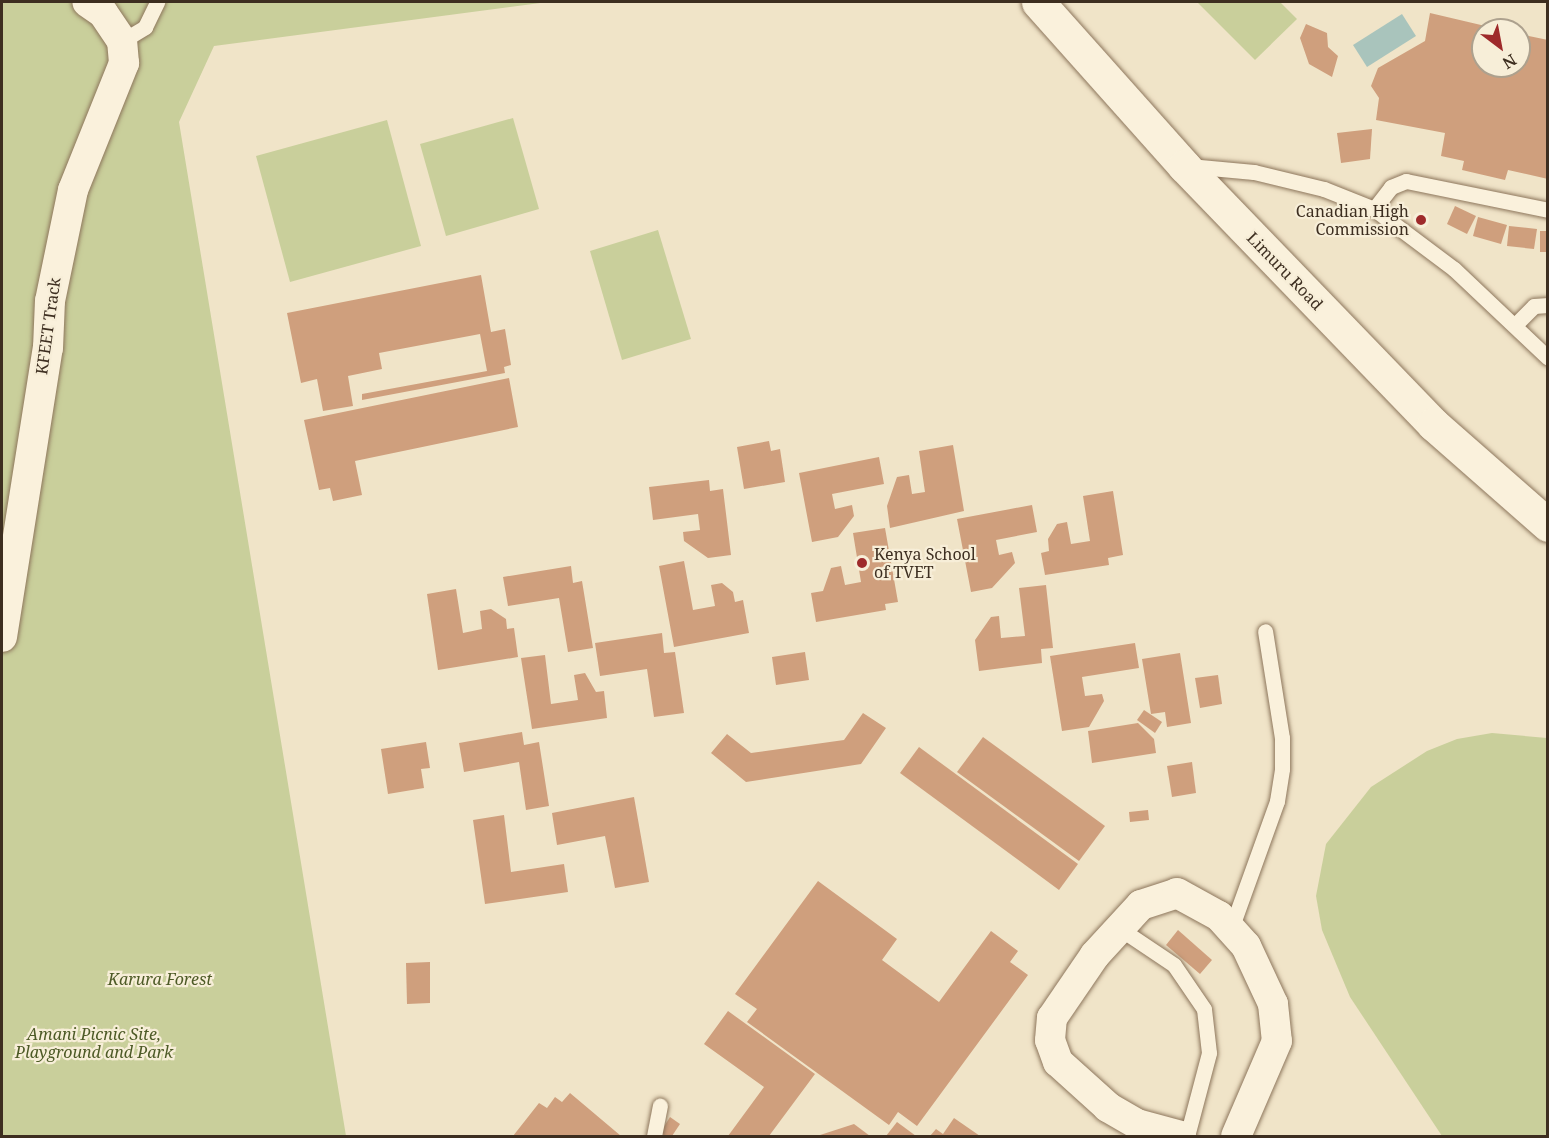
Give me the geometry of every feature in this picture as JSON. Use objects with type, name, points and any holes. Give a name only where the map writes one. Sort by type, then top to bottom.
[{"type":"main road","points":[[1020,2],[1177,179],[1346,357],[1433,424]]},
{"type":"main road","name":"Limuru Road","points":[[1038,2],[1184,166],[1433,424],[1548,525]]},
{"type":"street","points":[[87,2],[103,13],[122,41]]},
{"type":"street","name":"KFEET Track","points":[[2,637],[48,348],[50,301],[73,190],[124,63],[122,41]]},
{"type":"street","points":[[1181,1137],[1137,1124],[1079,1086],[1058,1062],[1050,1040],[1052,1018],[1095,955],[1141,905],[1177,893],[1203,904],[1231,929],[1262,976],[1277,1026],[1273,1055],[1236,1137]]},
{"type":"lane","points":[[122,41],[145,27],[157,2]]},
{"type":"lane","points":[[1184,166],[1254,172],[1324,189],[1374,208],[1437,255],[1548,358]]},
{"type":"lane","points":[[1374,208],[1391,188],[1406,181],[1548,210]]},
{"type":"lane","points":[[1515,325],[1534,306],[1548,305]]},
{"type":"lane","points":[[1231,929],[1277,801],[1282,769],[1282,738],[1265,631]]},
{"type":"lane","points":[[1119,928],[1174,965],[1204,1009],[1209,1053],[1187,1137]]},
{"type":"lane","points":[[654,1137],[660,1106]]},
{"type":"green space","name":"Karura Forest","points":[[2,2],[548,2],[214,46],[179,122],[346,1136],[2,1136]]},
{"type":"green space","points":[[1197,2],[1280,2],[1297,19],[1255,60]]},
{"type":"green space","points":[[513,118],[539,209],[446,236],[420,144]]},
{"type":"green space","points":[[387,120],[421,246],[290,282],[256,156]]},
{"type":"green space","points":[[658,230],[691,339],[622,360],[590,251]]},
{"type":"green space","points":[[1492,733],[1547,738],[1547,1136],[1442,1136],[1350,997],[1322,930],[1316,896],[1326,844],[1371,787],[1427,751],[1457,739]]},
{"type":"water","points":[[1402,14],[1416,36],[1367,67],[1353,45]]},
{"type":"building","points":[[1430,13],[1471,23],[1471,78],[1531,78],[1531,36],[1548,40],[1548,179],[1508,170],[1505,180],[1462,170],[1464,161],[1441,156],[1445,133],[1376,120],[1379,98],[1371,86],[1378,68],[1425,41]]},
{"type":"building","points":[[1306,24],[1327,33],[1328,47],[1338,56],[1332,77],[1309,64],[1300,38]]},
{"type":"building","points":[[1372,129],[1370,159],[1341,163],[1337,133]]},
{"type":"building","points":[[1455,206],[1476,216],[1467,234],[1447,224]]},
{"type":"building","points":[[1478,217],[1507,225],[1501,244],[1473,236]]},
{"type":"building","points":[[1509,226],[1537,229],[1534,249],[1507,246]]},
{"type":"building","points":[[1540,231],[1548,231],[1548,252],[1540,252]]},
{"type":"building","points":[[481,275],[491,332],[505,329],[511,365],[504,367],[505,373],[362,400],[362,394],[487,371],[480,334],[379,353],[382,369],[348,376],[353,406],[323,411],[317,379],[301,383],[287,313]]},
{"type":"building","points":[[509,378],[518,427],[355,461],[362,495],[333,501],[330,488],[319,490],[304,420]]},
{"type":"building","points":[[769,441],[771,451],[780,449],[785,482],[744,489],[737,447]]},
{"type":"building","points":[[953,445],[964,511],[890,528],[887,506],[897,477],[909,475],[912,494],[925,492],[919,451]]},
{"type":"building","points":[[879,457],[884,484],[832,494],[835,509],[852,505],[854,516],[838,537],[812,542],[799,473]]},
{"type":"building","points":[[709,480],[710,491],[723,489],[731,555],[708,558],[684,541],[683,532],[700,530],[698,514],[653,520],[649,487]]},
{"type":"building","points":[[1113,491],[1123,555],[1108,558],[1109,565],[1045,575],[1041,553],[1049,551],[1048,539],[1057,524],[1067,522],[1071,544],[1090,541],[1083,496]]},
{"type":"building","points":[[1032,505],[1037,532],[996,540],[999,555],[1012,552],[1015,563],[992,588],[971,592],[957,519]]},
{"type":"building","points":[[885,528],[898,602],[885,604],[886,610],[816,622],[811,593],[823,591],[831,568],[841,566],[845,585],[861,582],[853,533]]},
{"type":"building","points":[[684,561],[693,610],[715,606],[711,585],[722,583],[733,592],[735,602],[743,600],[749,633],[674,647],[659,566]]},
{"type":"building","points":[[571,566],[573,583],[582,581],[593,648],[568,652],[559,598],[508,606],[503,577]]},
{"type":"building","points":[[1046,585],[1053,648],[1041,649],[1042,663],[979,671],[975,640],[991,617],[999,616],[1001,638],[1025,636],[1019,588]]},
{"type":"building","points":[[456,589],[463,633],[482,629],[480,611],[491,609],[506,619],[507,629],[514,628],[518,657],[438,670],[427,594]]},
{"type":"building","points":[[662,633],[664,653],[675,652],[684,713],[654,717],[647,669],[600,676],[595,643]]},
{"type":"building","points":[[1135,643],[1139,668],[1082,677],[1085,696],[1102,694],[1104,701],[1089,727],[1062,731],[1050,656]]},
{"type":"building","points":[[805,652],[809,680],[776,685],[772,657]]},
{"type":"building","points":[[1180,653],[1191,723],[1167,727],[1165,712],[1151,714],[1142,659]]},
{"type":"building","points":[[545,655],[551,704],[578,700],[574,675],[585,673],[596,692],[604,691],[607,718],[532,729],[521,658]]},
{"type":"building","points":[[1218,675],[1222,704],[1200,708],[1195,678]]},
{"type":"building","points":[[1144,710],[1162,722],[1155,733],[1137,720]]},
{"type":"building","points":[[863,713],[886,728],[861,764],[746,782],[711,753],[727,734],[751,753],[844,740]]},
{"type":"building","points":[[1138,723],[1154,739],[1156,753],[1092,763],[1088,731]]},
{"type":"building","points":[[522,732],[524,745],[539,742],[549,806],[526,810],[519,762],[464,772],[459,743]]},
{"type":"building","points":[[983,737],[1105,826],[1079,861],[957,772]]},
{"type":"building","points":[[426,742],[430,768],[421,769],[424,788],[388,794],[381,749]]},
{"type":"building","points":[[919,747],[1078,864],[1059,890],[900,773]]},
{"type":"building","points":[[1192,762],[1196,793],[1172,797],[1167,766]]},
{"type":"building","points":[[634,797],[649,882],[615,888],[605,836],[557,845],[552,813]]},
{"type":"building","points":[[1148,810],[1149,820],[1130,822],[1129,812]]},
{"type":"building","points":[[504,815],[511,872],[564,864],[568,892],[485,904],[473,820]]},
{"type":"building","points":[[818,881],[897,939],[882,960],[939,1002],[991,931],[1018,951],[1010,962],[1028,975],[917,1126],[898,1112],[889,1125],[747,1022],[757,1009],[735,994]]},
{"type":"building","points":[[1178,930],[1212,960],[1200,974],[1166,945]]},
{"type":"building","points":[[430,962],[430,1003],[407,1004],[406,963]]},
{"type":"building","points":[[728,1011],[815,1074],[769,1136],[728,1136],[764,1087],[704,1044]]},
{"type":"building","points":[[570,1093],[621,1136],[513,1136],[539,1103],[547,1108],[555,1097],[562,1102]]},
{"type":"building","points":[[670,1117],[680,1124],[672,1136],[666,1136],[660,1133]]},
{"type":"building","points":[[954,1118],[980,1136],[930,1136],[936,1129],[943,1134]]},
{"type":"building","points":[[897,1122],[916,1136],[886,1136]]},
{"type":"building","points":[[854,1124],[870,1136],[817,1136]]},
{"type":"place","name":"Canadian High Commission","points":[[1421,220]]},
{"type":"place","name":"Kenya School of TVET","points":[[862,563]]},
{"type":"park label","name":"Amani Picnic Site, Playground and Park","points":[[94,1043]]}]
